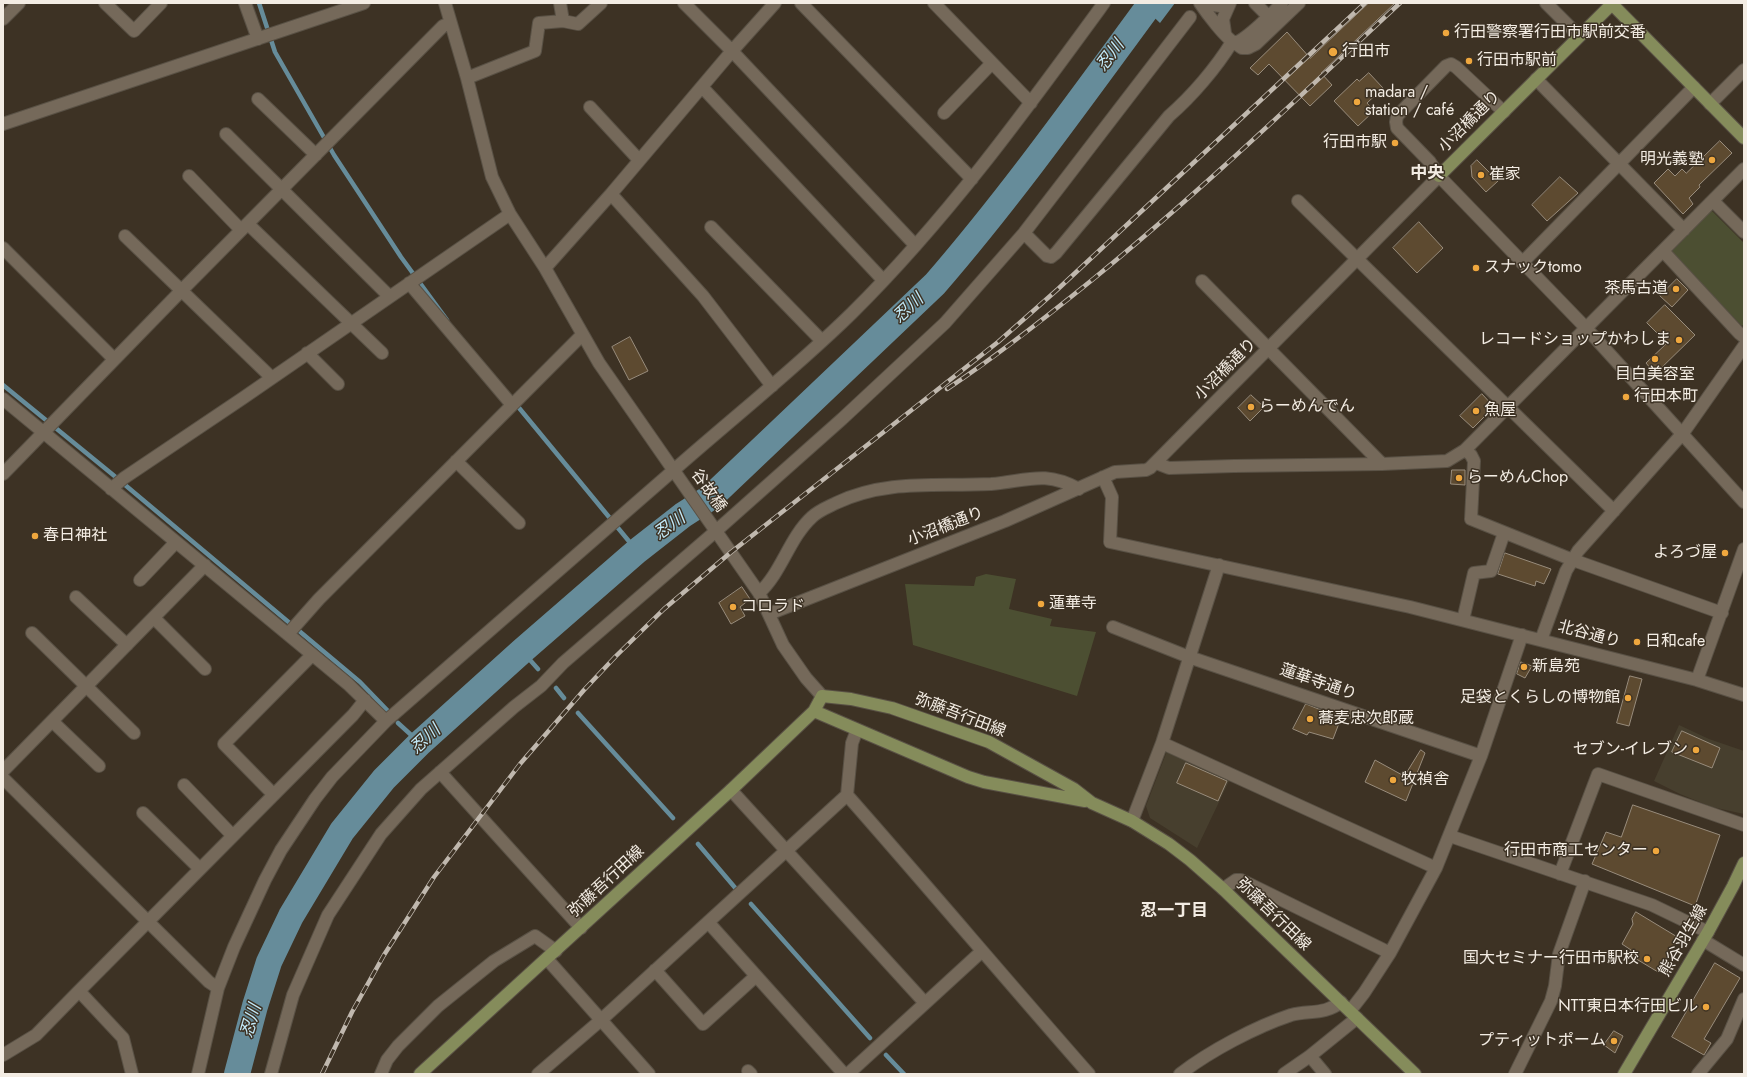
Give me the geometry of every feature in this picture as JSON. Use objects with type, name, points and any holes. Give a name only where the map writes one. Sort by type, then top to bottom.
[{"type":"main road","name":"小沼橋通り","points":[[1439,176],[1612,3]]},
{"type":"main road","points":[[1612,3],[1744,138]]},
{"type":"main road","name":"弥藤吾行田線","points":[[420,1074],[582,928],[731,790],[814,711],[822,696],[851,698],[892,708],[989,742],[1074,790],[1092,803],[1132,821],[1169,844],[1223,889],[1415,1074]]},
{"type":"main road","name":"弥藤吾行田線","points":[[814,711],[968,777],[984,782],[1092,803]]},
{"type":"main road","name":"熊谷羽生線","points":[[1624,1074],[1705,936],[1744,863]]},
{"type":"street","points":[[3,19],[19,3]]},
{"type":"street","points":[[106,3],[134,31],[161,3]]},
{"type":"street","points":[[245,3],[258,39]]},
{"type":"street","points":[[3,124],[364,3]]},
{"type":"street","name":"谷故橋","points":[[445,3],[467,78],[492,176],[510,214],[545,268],[599,363],[759,594],[783,645],[806,678],[822,696]]},
{"type":"street","points":[[560,3],[563,21]]},
{"type":"street","points":[[467,78],[536,51],[539,23],[563,21],[578,24],[601,3]]},
{"type":"street","points":[[684,3],[732,51],[915,245]]},
{"type":"street","points":[[545,268],[611,194],[732,51],[775,3]]},
{"type":"street","points":[[800,3],[972,179]]},
{"type":"street","points":[[934,3],[1031,103]]},
{"type":"street","points":[[198,1074],[218,988],[249,913],[281,850],[332,777],[386,722],[675,472],[852,313],[915,245],[972,179],[1031,103],[1104,3]]},
{"type":"street","points":[[1200,3],[1220,6],[1226,3]]},
{"type":"street","points":[[1200,3],[1208,15],[1231,39],[1239,41],[1299,3]]},
{"type":"street","points":[[1024,233],[1046,256],[1051,258],[1056,253],[1159,128],[1181,106],[1225,53],[1231,39],[1223,20],[1230,3]]},
{"type":"street","points":[[1255,3],[1272,21]]},
{"type":"street","points":[[1272,21],[1282,3]]},
{"type":"street","points":[[1546,3],[1579,36]]},
{"type":"street","points":[[271,1074],[293,995],[328,915],[381,834],[421,789],[514,707],[542,686],[563,663],[842,419],[945,323],[1024,233],[1190,17]]},
{"type":"street","points":[[4,472],[44,433],[114,359],[442,26],[450,23]]},
{"type":"street","points":[[944,113],[992,63]]},
{"type":"street","points":[[1504,112],[1451,64],[1446,66],[1397,116],[1396,122],[1397,128],[1430,162],[1439,176],[1586,328],[1683,433],[1744,502]]},
{"type":"street","points":[[1710,104],[1744,70]]},
{"type":"street","points":[[1536,79],[1684,230]]},
{"type":"street","points":[[702,87],[883,280]]},
{"type":"street","points":[[1522,263],[1694,87]]},
{"type":"street","points":[[258,99],[316,155]]},
{"type":"street","points":[[590,107],[639,160]]},
{"type":"street","points":[[226,134],[389,296]]},
{"type":"street","points":[[1156,463],[1169,468],[1382,464],[1447,461],[1465,450],[1744,169]]},
{"type":"street","points":[[189,176],[351,322],[382,353]]},
{"type":"street","name":"小沼橋通り","points":[[769,614],[1005,521],[1115,472],[1146,470],[1156,463],[1439,176]]},
{"type":"street","points":[[611,194],[703,296],[772,386]]},
{"type":"street","points":[[1298,201],[1614,511]]},
{"type":"street","points":[[1713,201],[1744,232]]},
{"type":"street","points":[[111,489],[124,478],[510,214]]},
{"type":"street","points":[[711,227],[822,341]]},
{"type":"street","points":[[125,236],[272,378]]},
{"type":"street","points":[[3,248],[114,359]]},
{"type":"street","points":[[1662,251],[1744,337]]},
{"type":"street","points":[[1202,281],[1382,464]]},
{"type":"street","points":[[408,283],[512,405]]},
{"type":"street","points":[[288,634],[319,599],[582,335]]},
{"type":"street","points":[[1542,640],[1566,571],[1578,551],[1683,433],[1744,346]]},
{"type":"street","points":[[308,353],[338,384]]},
{"type":"street","points":[[3,398],[348,684],[386,722]]},
{"type":"street","points":[[1465,450],[1471,455],[1474,461],[1472,519],[1573,560],[1722,613]]},
{"type":"street","points":[[456,461],[519,523]]},
{"type":"street","name":"北谷通り","points":[[1103,477],[1112,497],[1110,542],[1464,620],[1697,680],[1744,695]]},
{"type":"street","points":[[759,594],[770,582],[802,529],[813,516],[842,500],[899,485],[992,484],[1031,478],[1056,479],[1079,489]]},
{"type":"street","points":[[1464,620],[1474,573],[1492,571],[1504,533]]},
{"type":"street","points":[[140,580],[176,542]]},
{"type":"street","points":[[1697,680],[1744,549]]},
{"type":"street","points":[[3,771],[205,565]]},
{"type":"street","points":[[1132,821],[1162,743],[1219,566]]},
{"type":"street","points":[[76,597],[126,645]]},
{"type":"street","points":[[154,618],[205,669]]},
{"type":"street","name":"蓮華寺通り","points":[[1113,627],[1189,657],[1481,756]]},
{"type":"street","points":[[32,633],[134,733]]},
{"type":"street","points":[[1284,1074],[1310,1056],[1353,1015],[1364,993],[1390,953],[1436,868],[1450,836],[1481,756],[1522,635]]},
{"type":"street","points":[[273,794],[224,744],[312,655]]},
{"type":"street","points":[[3,1055],[36,1035],[199,868],[353,715],[365,700]]},
{"type":"street","points":[[52,721],[99,766]]},
{"type":"street","points":[[544,1072],[847,796],[852,743],[857,730]]},
{"type":"street","points":[[1162,743],[1436,868]]},
{"type":"street","points":[[440,772],[582,928]]},
{"type":"street","points":[[1560,874],[1598,774],[1744,826]]},
{"type":"street","points":[[3,778],[210,982],[218,988]]},
{"type":"street","points":[[184,785],[232,835]]},
{"type":"street","points":[[731,790],[925,1003]]},
{"type":"street","points":[[847,796],[936,896],[981,952],[1089,1074]]},
{"type":"street","points":[[143,813],[199,868]]},
{"type":"street","points":[[1450,836],[1652,905],[1705,936],[1744,965]]},
{"type":"street","points":[[1223,889],[1236,880],[1241,880],[1390,953]]},
{"type":"street","points":[[1515,1074],[1551,1001],[1555,986],[1559,954],[1585,881]]},
{"type":"street","points":[[708,922],[844,1074]]},
{"type":"street","points":[[381,1074],[387,1060],[398,1046],[438,1006],[494,961],[535,936],[601,1020],[649,1074]]},
{"type":"street","points":[[848,1074],[981,952]]},
{"type":"street","points":[[655,970],[703,1024],[756,976]]},
{"type":"street","points":[[78,991],[123,1038],[132,1074]]},
{"type":"street","points":[[1698,1074],[1727,1039],[1744,999]]},
{"type":"street","points":[[1180,1074],[1194,1063],[1254,1030],[1292,1015],[1330,1010],[1341,1002]]},
{"type":"street","points":[[1310,1056],[1325,1074]]},
{"type":"shaded area","points":[[1679,725],[1709,739],[1744,751],[1744,814],[1712,807],[1680,794],[1654,781]]},
{"type":"shaded area","points":[[1167,751],[1230,779],[1197,848],[1150,818],[1146,806]]},
{"type":"green space","points":[[1711,210],[1744,243],[1744,324],[1742,326],[1671,252]]},
{"type":"green space","points":[[986,574],[1016,579],[1009,609],[1052,619],[1050,626],[1096,632],[1077,696],[913,645],[905,584],[974,586],[976,577]]},
{"type":"water","points":[[1139,3],[1175,3],[1160,23]]},
{"type":"building","points":[[1369,3],[1395,3],[1321,73],[1332,85],[1310,106],[1269,64],[1258,75],[1250,68],[1287,32],[1310,58]]},
{"type":"building","points":[[1369,73],[1383,88],[1367,103],[1374,111],[1358,126],[1334,101],[1357,79],[1359,81]]},
{"type":"building","points":[[1720,141],[1732,153],[1699,185],[1700,187],[1689,198],[1693,204],[1683,214],[1654,183],[1668,169],[1675,176],[1682,169],[1686,173]]},
{"type":"building","points":[[1477,160],[1498,181],[1486,192],[1472,177],[1471,166]]},
{"type":"building","points":[[1560,177],[1578,193],[1547,221],[1532,205]]},
{"type":"building","points":[[1419,222],[1443,248],[1417,273],[1393,248]]},
{"type":"building","points":[[1677,279],[1688,290],[1672,307],[1660,296]]},
{"type":"building","points":[[1665,305],[1695,335],[1655,374],[1646,363],[1667,343],[1647,323]]},
{"type":"building","points":[[630,337],[648,371],[629,380],[612,347]]},
{"type":"building","points":[[1482,394],[1494,407],[1473,428],[1460,416]]},
{"type":"building","points":[[1251,395],[1264,407],[1250,421],[1238,408]]},
{"type":"building","points":[[1452,470],[1465,470],[1465,485],[1451,484]]},
{"type":"building","points":[[1505,553],[1551,569],[1544,584],[1536,581],[1535,586],[1498,574]]},
{"type":"building","points":[[742,587],[750,599],[740,607],[745,616],[731,624],[719,603]]},
{"type":"building","points":[[1521,662],[1532,666],[1525,678],[1517,674]]},
{"type":"building","points":[[1630,676],[1642,679],[1629,726],[1617,723]]},
{"type":"building","points":[[1306,704],[1341,718],[1333,739],[1309,732],[1307,735],[1293,729]]},
{"type":"building","name":"セブン-イレブン","points":[[1682,731],[1720,748],[1712,768],[1672,752]]},
{"type":"building","points":[[1421,750],[1425,753],[1406,801],[1365,782],[1375,760],[1404,776]]},
{"type":"building","points":[[1186,763],[1227,781],[1218,801],[1177,783]]},
{"type":"building","name":"行田市商工センター","points":[[1633,805],[1720,835],[1695,906],[1592,864],[1606,832],[1621,837]]},
{"type":"building","points":[[1636,912],[1679,938],[1658,972],[1628,954],[1631,950],[1622,944],[1633,924],[1632,919]]},
{"type":"building","name":"NTT東日本行田ビル","points":[[1715,963],[1740,978],[1704,1039],[1711,1043],[1704,1055],[1672,1037]]},
{"type":"building","name":"プティットポーム","points":[[1614,1031],[1623,1036],[1615,1053],[1604,1045]]},
{"type":"waterway","points":[[259,3],[275,52],[334,155],[401,257],[447,320]]},
{"type":"waterway","name":"忍川","points":[[237,1074],[255,1006],[269,962],[291,916],[342,831],[384,779],[420,743],[522,651],[637,551],[683,515],[711,497],[935,284],[1019,181],[1151,3]]},
{"type":"waterway","points":[[3,385],[112,474],[360,682],[388,711]]},
{"type":"waterway","points":[[515,403],[637,551]]},
{"type":"waterway","points":[[522,651],[538,669]]},
{"type":"waterway","points":[[556,688],[564,698]]},
{"type":"waterway","points":[[578,713],[673,818]]},
{"type":"waterway","points":[[398,723],[420,743]]},
{"type":"waterway","points":[[698,844],[737,890]]},
{"type":"waterway","points":[[751,904],[870,1038]]},
{"type":"waterway","points":[[886,1055],[904,1074]]},
{"type":"railway","points":[[322,1074],[352,1012],[384,955],[434,877],[520,764],[584,690],[616,656],[664,609],[730,553],[998,342],[1058,289],[1365,3]]},
{"type":"railway","points":[[947,389],[1021,336],[1132,247],[1248,144],[1400,3]]},
{"type":"place","name":"行田警察署行田市駅前交番","points":[[1446,33]]},
{"type":"place","name":"行田市","points":[[1333,52]]},
{"type":"place","name":"行田市駅前","points":[[1469,61]]},
{"type":"place","name":"madara / station / café","points":[[1357,102]]},
{"type":"place","name":"行田市駅","points":[[1395,143]]},
{"type":"place","name":"明光義塾","points":[[1712,160]]},
{"type":"place","name":"崔家","points":[[1481,175]]},
{"type":"place","name":"スナックtomo","points":[[1476,268]]},
{"type":"place","name":"茶馬古道","points":[[1676,289]]},
{"type":"place","name":"レコードショップかわしま","points":[[1679,340]]},
{"type":"place","name":"目白美容室","points":[[1655,359]]},
{"type":"place","name":"行田本町","points":[[1626,397]]},
{"type":"place","name":"らーめんでん","points":[[1251,407]]},
{"type":"place","name":"魚屋","points":[[1476,411]]},
{"type":"place","name":"らーめんChop","points":[[1459,478]]},
{"type":"place","name":"春日神社","points":[[35,536]]},
{"type":"place","name":"よろづ屋","points":[[1725,553]]},
{"type":"place","name":"蓮華寺","points":[[1041,604]]},
{"type":"place","name":"コロラド","points":[[733,607]]},
{"type":"place","name":"日和cafe","points":[[1637,642]]},
{"type":"place","name":"新島苑","points":[[1524,667]]},
{"type":"place","name":"足袋とくらしの博物館","points":[[1628,698]]},
{"type":"place","name":"蕎麦忠次郎蔵","points":[[1310,719]]},
{"type":"place","name":"セブン-イレブン","points":[[1696,750]]},
{"type":"place","name":"牧禎舎","points":[[1393,780]]},
{"type":"place","name":"行田市商工センター","points":[[1656,851]]},
{"type":"place","name":"国大セミナー行田市駅校","points":[[1647,959]]},
{"type":"place","name":"NTT東日本行田ビル","points":[[1706,1007]]},
{"type":"place","name":"プティットポーム","points":[[1614,1041]]},
{"type":"district","name":"中央","points":[[1427,174]]},
{"type":"district","name":"忍一丁目","points":[[1174,912]]}]
